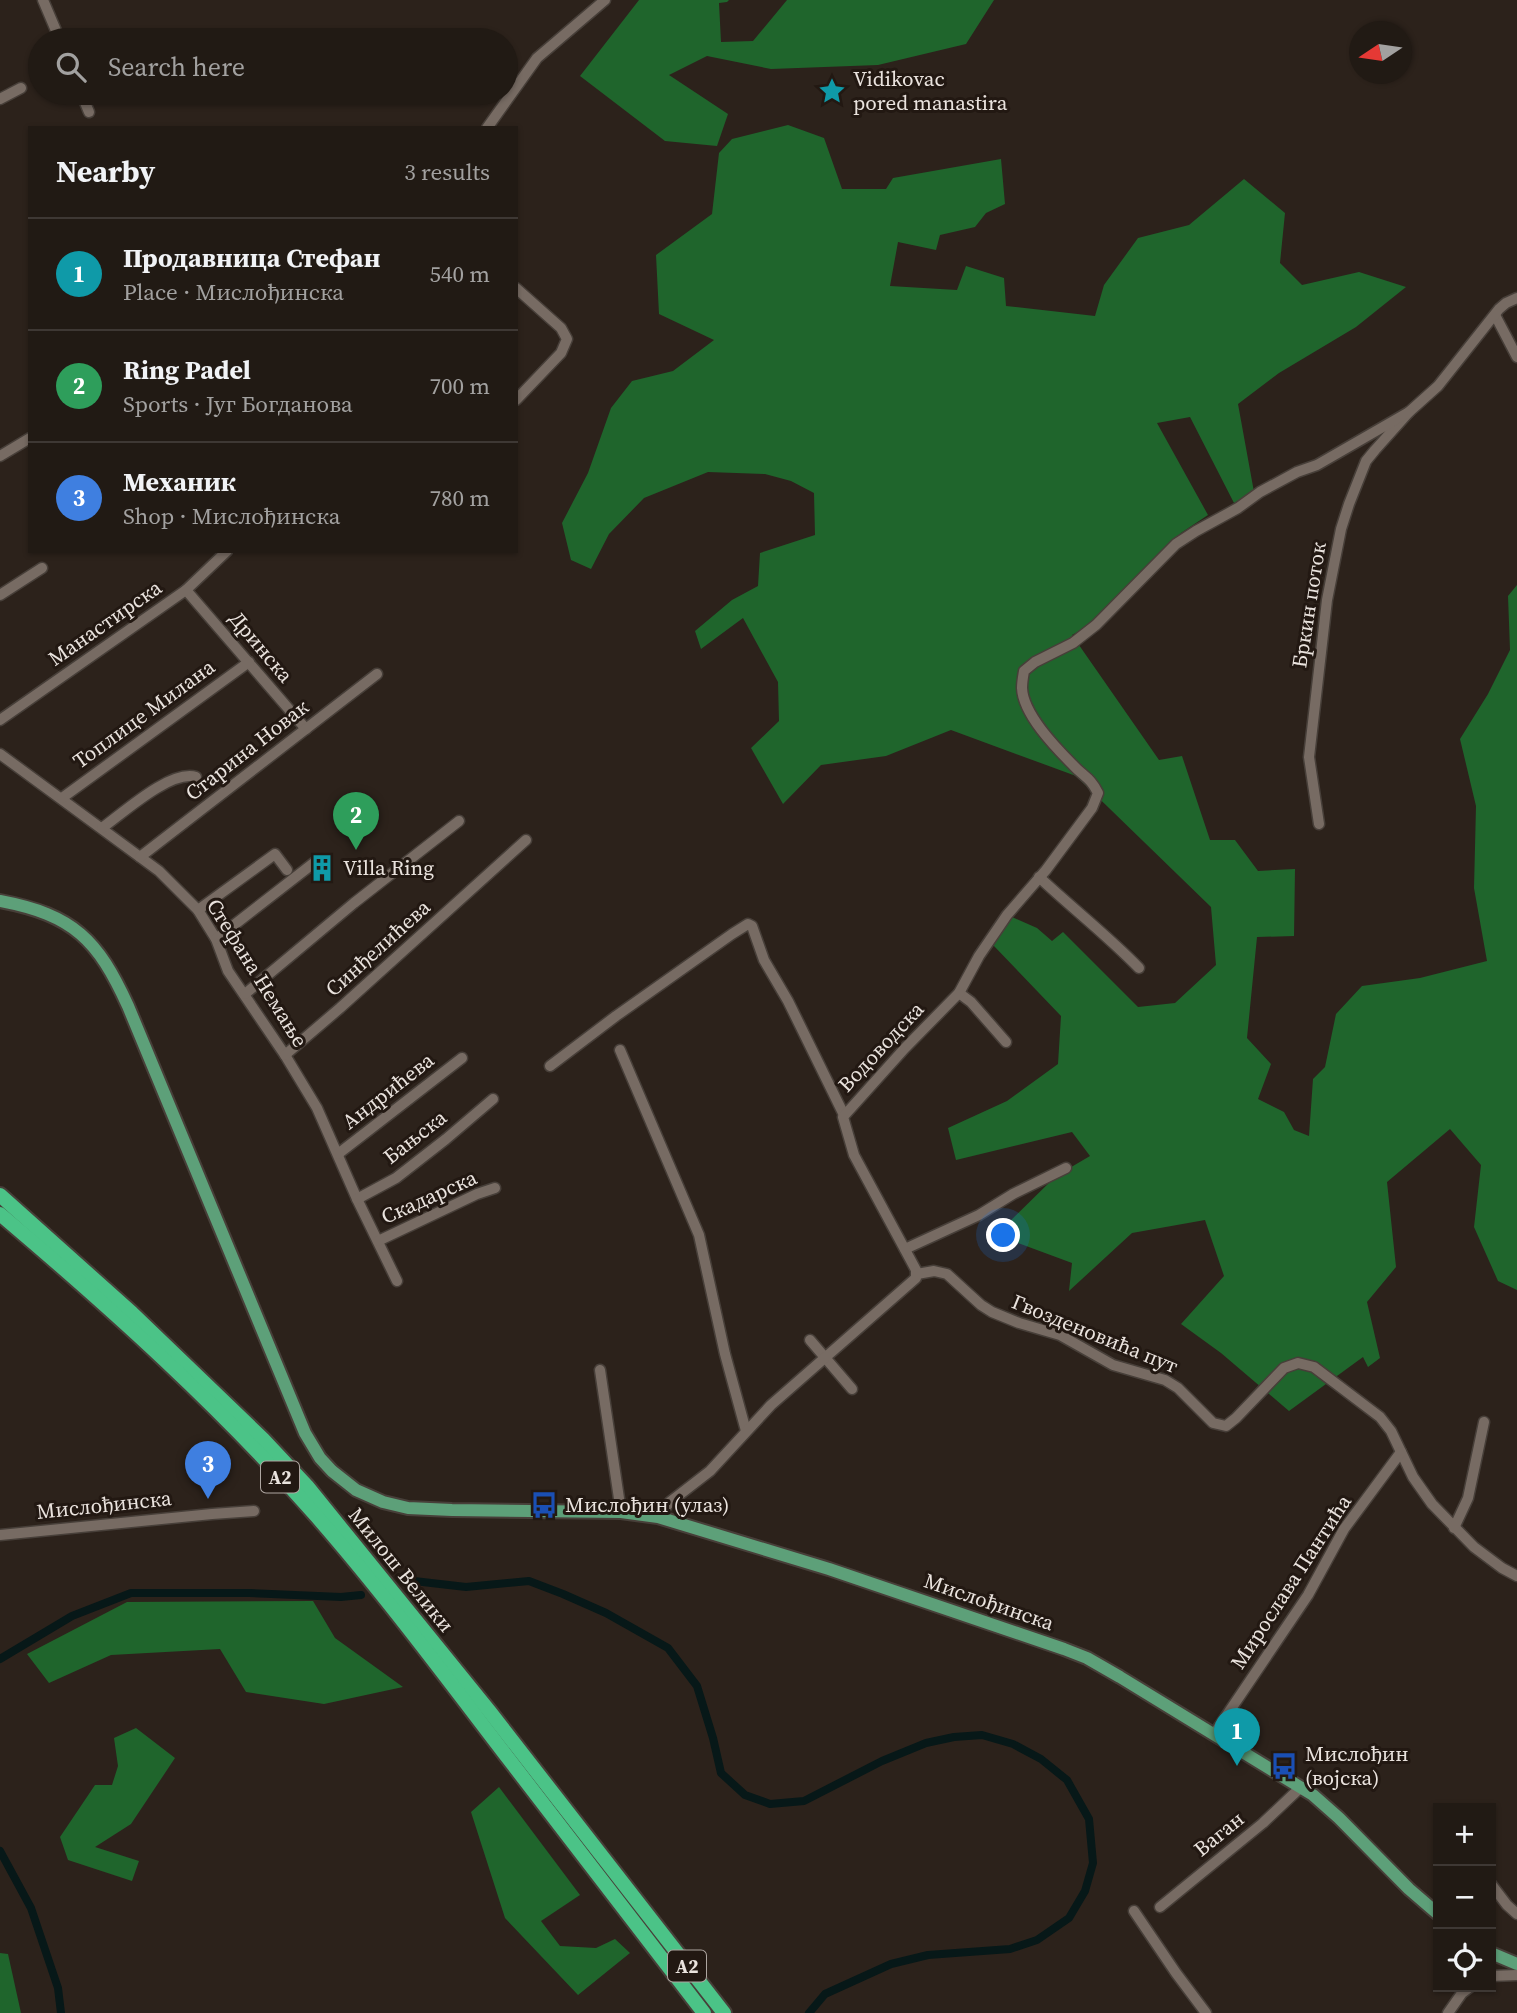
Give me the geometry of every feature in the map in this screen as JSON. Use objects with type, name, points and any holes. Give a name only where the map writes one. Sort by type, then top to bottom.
[{"type":"highway","name":"Милош Велики","points":[[0,1195],[132,1313],[264,1439],[307,1486],[490,1713],[724,2013]]},
{"type":"highway","name":"Милош Велики","points":[[0,1214],[75,1278],[226,1420],[318,1519],[414,1637],[704,2013]]},
{"type":"main road","name":"Мислођинска","points":[[0,904],[15,904],[50,915],[70,926],[93,945],[111,970],[304,1433],[320,1458],[344,1481],[368,1496],[408,1508],[621,1512],[658,1517],[829,1569],[1064,1649],[1098,1665],[1301,1787],[1331,1810],[1433,1909]]},
{"type":"main road","points":[[1496,1955],[1517,1964]]},
{"type":"street","points":[[43,0],[55,28]]},
{"type":"street","points":[[518,85],[537,58],[605,0]]},
{"type":"street","points":[[0,99],[21,88]]},
{"type":"street","points":[[86,105],[89,112]]},
{"type":"street","points":[[488,126],[503,105]]},
{"type":"street","points":[[518,290],[561,328],[567,339],[561,353],[518,398]]},
{"type":"street","name":"Бркин поток","points":[[1319,824],[1310,757],[1327,600],[1341,529],[1366,461],[1409,412],[1438,386],[1506,303],[1517,298]]},
{"type":"street","points":[[1495,315],[1517,357]]},
{"type":"street","name":"Бркин поток","points":[[1055,652],[1073,643],[1096,625],[1176,544],[1260,492],[1297,472],[1318,465],[1409,412]]},
{"type":"street","points":[[0,456],[28,439]]},
{"type":"street","name":"Манастирска","points":[[0,720],[186,590],[226,553]]},
{"type":"street","points":[[0,595],[42,568]]},
{"type":"street","name":"Дринска","points":[[186,590],[306,729]]},
{"type":"street","name":"Водоводска","points":[[917,1274],[854,1155],[844,1115],[959,993],[1007,915],[1092,808],[1098,793],[1092,780],[1076,768],[1035,721],[1022,689],[1024,671],[1055,652]]},
{"type":"street","name":"Топлице Милана","points":[[62,798],[249,662]]},
{"type":"street","name":"Старина Новак","points":[[140,857],[377,674]]},
{"type":"street","name":"Стефана Немање","points":[[0,754],[159,871],[198,911],[216,939],[217,952],[228,971],[317,1108],[397,1281]]},
{"type":"street","points":[[102,828],[166,781],[187,774],[195,777]]},
{"type":"street","points":[[245,994],[459,821]]},
{"type":"street","name":"Синђелићева","points":[[285,1055],[526,840]]},
{"type":"street","points":[[198,911],[275,854],[288,870]]},
{"type":"street","points":[[216,939],[314,862]]},
{"type":"street","points":[[1039,877],[1121,948],[1139,968]]},
{"type":"street","points":[[550,1066],[616,1016],[748,925],[752,926],[764,960],[788,1001],[844,1115]]},
{"type":"street","points":[[959,993],[971,1002],[1006,1042]]},
{"type":"street","points":[[620,1050],[699,1235],[725,1354],[746,1431]]},
{"type":"street","name":"Андрићева","points":[[338,1154],[462,1058]]},
{"type":"street","name":"Бањска","points":[[357,1199],[396,1178],[493,1099]]},
{"type":"street","points":[[905,1249],[979,1215],[1013,1194],[1066,1168]]},
{"type":"street","name":"Скадарска","points":[[378,1241],[495,1188]]},
{"type":"street","name":"Гвозденовића пут","points":[[917,1274],[934,1271],[947,1274],[981,1306],[992,1312],[1060,1335],[1113,1366],[1165,1380],[1178,1388],[1213,1423],[1222,1426],[1236,1418],[1290,1364],[1305,1363],[1314,1367],[1380,1417],[1391,1431],[1420,1488],[1454,1528],[1474,1547],[1517,1576]]},
{"type":"street","points":[[658,1517],[670,1502],[710,1471],[771,1405],[915,1279],[917,1274]]},
{"type":"street","points":[[810,1340],[852,1389]]},
{"type":"street","points":[[600,1370],[621,1512]]},
{"type":"street","points":[[1454,1528],[1468,1498],[1484,1422]]},
{"type":"street","name":"Мирослава Пантића","points":[[1214,1734],[1308,1595],[1344,1529],[1401,1452]]},
{"type":"street","name":"Мислођинска","points":[[0,1535],[254,1511]]},
{"type":"street","name":"Ваган","points":[[1160,1907],[1301,1787]]},
{"type":"street","points":[[1496,1891],[1517,1914]]},
{"type":"street","points":[[1134,1911],[1206,2013]]},
{"type":"street","points":[[1496,1976],[1517,1975]]},
{"type":"street","points":[[1448,2013],[1463,1992]]},
{"type":"green space","points":[[639,0],[729,0],[719,3],[721,42],[753,41],[787,0],[994,0],[966,44],[878,65],[771,69],[707,56],[669,75],[728,114],[717,146],[665,141],[580,76]]},
{"type":"green space","points":[[788,125],[824,138],[842,189],[886,189],[893,178],[1001,159],[1005,204],[986,213],[975,227],[940,235],[936,250],[898,242],[890,286],[957,290],[966,266],[1004,278],[1006,306],[1095,316],[1104,285],[1138,238],[1189,225],[1244,179],[1285,213],[1280,263],[1302,285],[1359,272],[1406,287],[1356,327],[1279,373],[1238,404],[1254,492],[1234,503],[1190,417],[1157,423],[1208,515],[1181,533],[1089,626],[1072,635],[1159,760],[1182,756],[1210,840],[1235,840],[1258,871],[1295,869],[1294,936],[1257,937],[1247,1038],[1271,1064],[1258,1099],[1284,1112],[1294,1130],[1309,1136],[1313,1079],[1325,1067],[1336,1014],[1362,986],[1420,978],[1487,961],[1474,888],[1476,806],[1460,739],[1488,694],[1510,650],[1508,596],[1517,585],[1517,1290],[1498,1281],[1474,1227],[1481,1165],[1450,1129],[1387,1182],[1396,1267],[1367,1302],[1380,1358],[1368,1367],[1363,1357],[1289,1411],[1221,1353],[1181,1324],[1224,1276],[1205,1220],[1132,1233],[1069,1291],[1072,1263],[996,1235],[1056,1176],[1090,1156],[1072,1132],[956,1160],[948,1128],[1007,1101],[1058,1064],[1061,1016],[993,945],[1012,917],[1037,928],[1052,941],[1063,932],[1138,1007],[1175,1003],[1216,965],[1211,907],[1076,776],[951,730],[886,756],[821,765],[783,804],[751,748],[779,721],[778,682],[743,618],[701,649],[695,631],[732,600],[758,586],[760,553],[815,535],[814,493],[791,481],[765,474],[708,472],[644,498],[609,534],[591,569],[571,560],[562,523],[588,473],[611,408],[632,381],[673,371],[714,340],[659,314],[656,255],[712,214],[719,153],[732,139]]},
{"type":"green space","points":[[313,1601],[335,1638],[403,1687],[324,1704],[246,1692],[220,1649],[111,1655],[49,1683],[27,1654],[127,1602]]},
{"type":"green space","points":[[136,1728],[175,1758],[131,1824],[95,1847],[139,1861],[132,1881],[68,1860],[60,1837],[95,1785],[112,1785],[118,1766],[114,1738]]},
{"type":"green space","points":[[499,1787],[580,1895],[541,1921],[560,1946],[596,1948],[615,1939],[630,1953],[578,1995],[505,1918],[471,1812]]},
{"type":"green space","points":[[0,1953],[8,1954],[21,2013],[0,2013]]},
{"type":"waterway","points":[[414,1581],[466,1587],[529,1581],[606,1613],[668,1648],[697,1686],[721,1773],[745,1795],[770,1804],[804,1801],[882,1761],[926,1743],[954,1737],[982,1735],[1013,1744],[1041,1759],[1067,1780],[1089,1819],[1093,1863],[1085,1891],[1069,1918],[1037,1940],[1010,1949],[928,1955],[891,1964],[825,1994],[809,2013]]},
{"type":"waterway","points":[[0,1659],[72,1616],[131,1593],[250,1593],[341,1597],[361,1595]]},
{"type":"waterway","points":[[0,1851],[31,1908],[58,1988],[61,2013]]},
{"type":"place","name":"Vidikovac pored manastira","points":[[832,91]]},
{"type":"place","name":"Ring Padel","points":[[356,850]]},
{"type":"place","name":"Villa Ring","points":[[322,868]]},
{"type":"place","name":"Механик","points":[[208,1499]]},
{"type":"place","name":"Мислођин (улаз)","points":[[544,1505]]},
{"type":"place","name":"Продавница Стефан","points":[[1237,1766]]},
{"type":"place","name":"Мислођин (војска)","points":[[1284,1766]]}]
